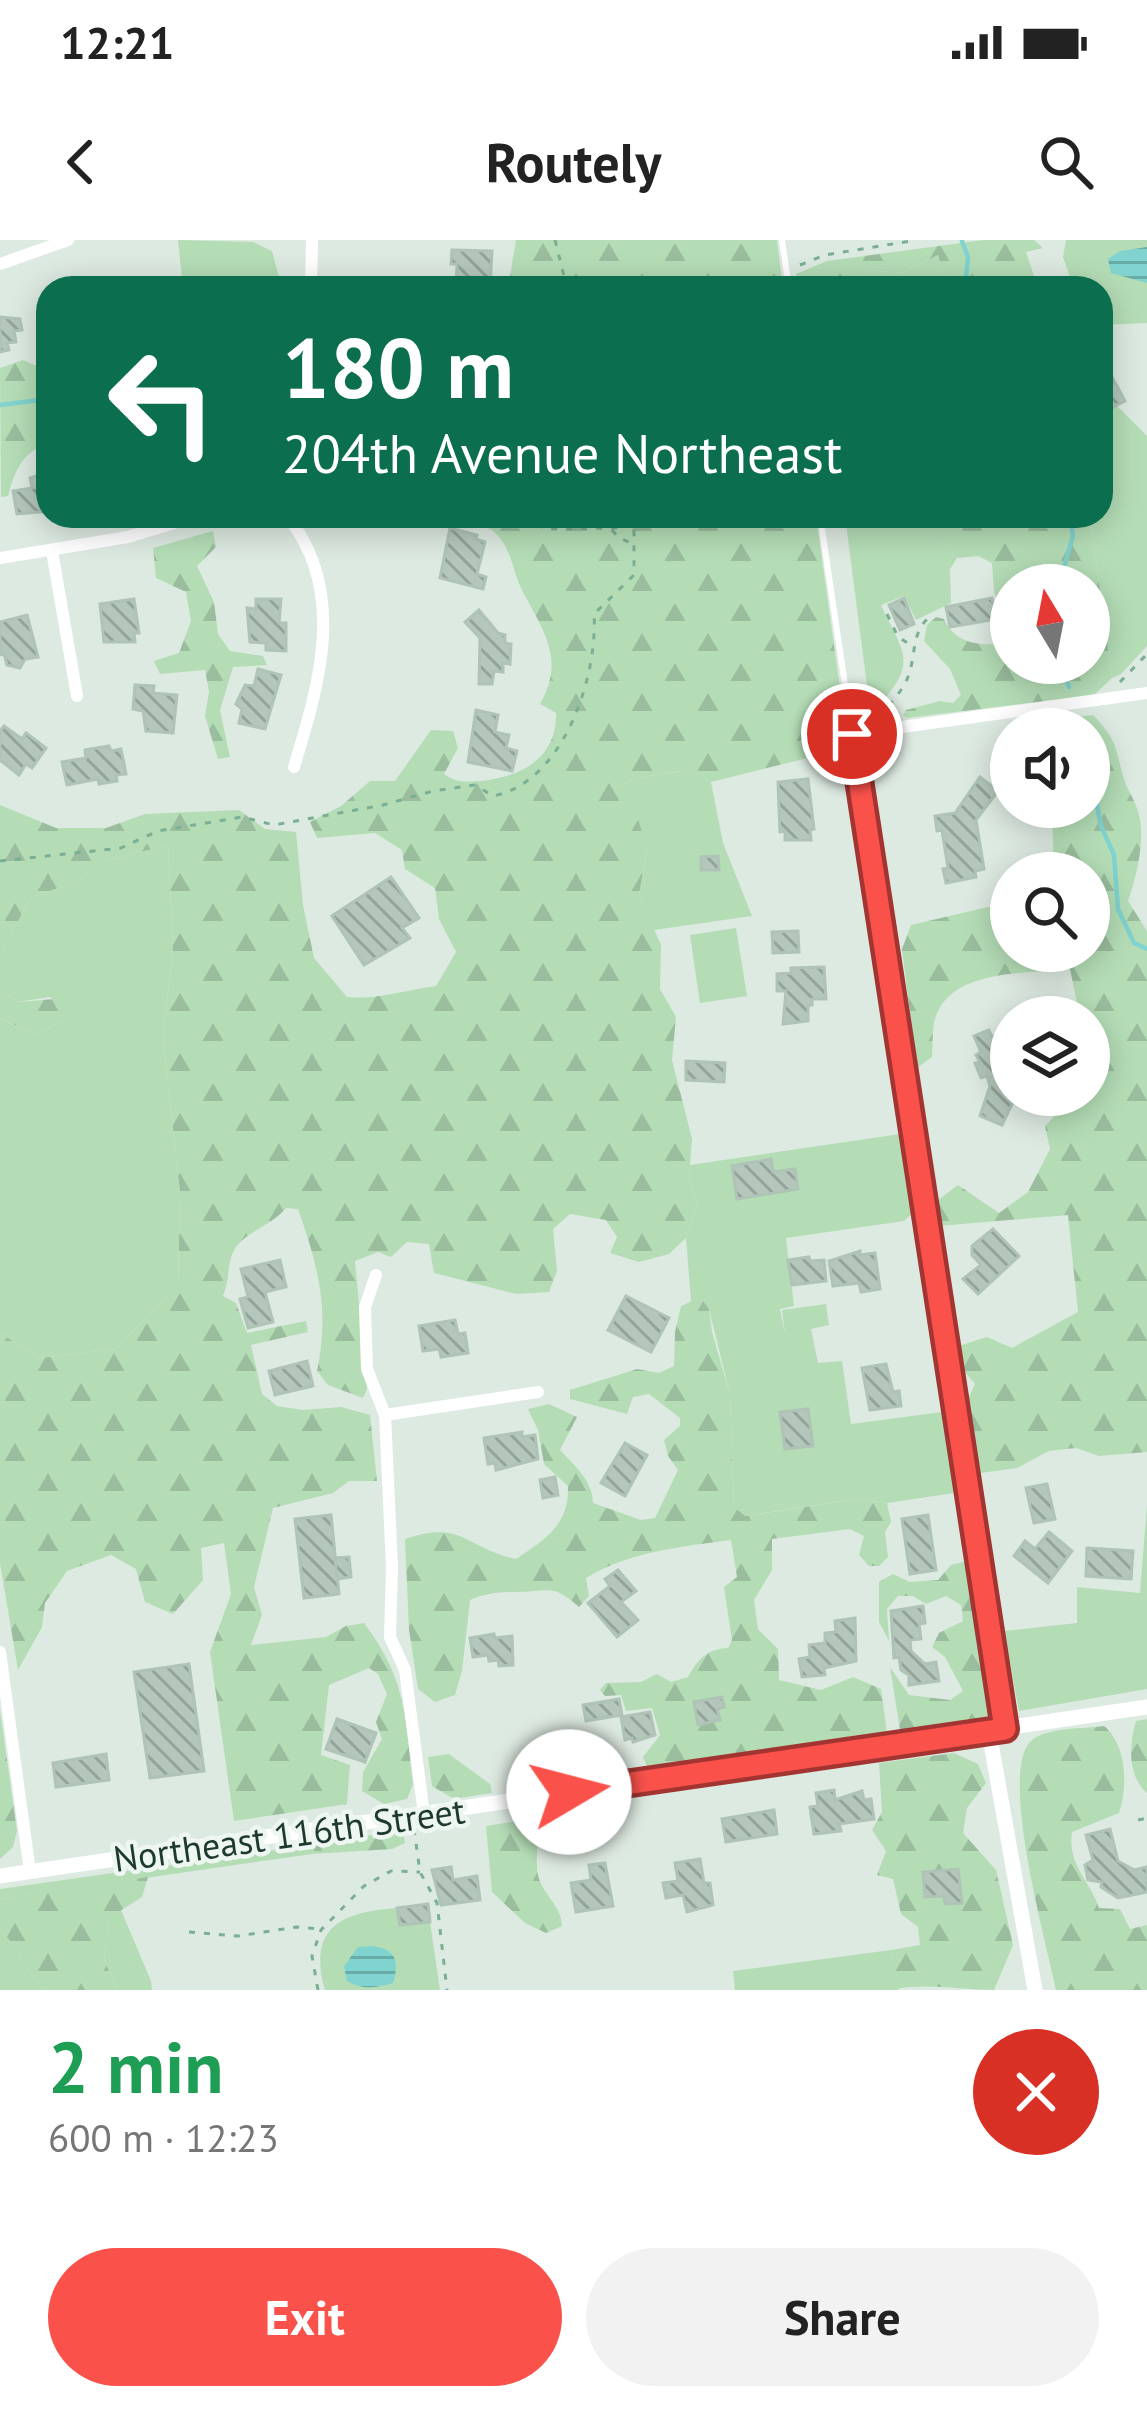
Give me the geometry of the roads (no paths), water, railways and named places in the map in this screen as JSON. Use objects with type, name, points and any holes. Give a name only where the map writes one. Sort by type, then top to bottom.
[{"type":"street","points":[[0,264],[68,240]]},
{"type":"street","points":[[311,276],[312,240]]},
{"type":"street","points":[[0,558],[158,528]]},
{"type":"street","points":[[293,528],[314,567],[326,635],[316,695],[294,767]]},
{"type":"street","points":[[52,551],[77,696]]},
{"type":"street","points":[[1035,1990],[852,734],[1147,693]]},
{"type":"street","points":[[376,1275],[365,1307],[367,1369],[385,1415],[390,1637],[405,1670],[418,1815]]},
{"type":"street","points":[[385,1415],[538,1392]]},
{"type":"street","points":[[0,1652],[30,1872]]},
{"type":"street","name":"Northeast 116th Street","points":[[0,1876],[1147,1707]]},
{"type":"lane","points":[[782,240],[788,276]]},
{"type":"lane","points":[[822,528],[852,734]]},
{"type":"water","points":[[1147,247],[1147,283],[1111,273],[1108,259],[1120,251]]},
{"type":"water","points":[[371,1946],[394,1957],[393,1983],[369,1987],[347,1981],[344,1966],[358,1947]]},
{"type":"waterway","points":[[962,241],[968,257],[966,276]]},
{"type":"waterway","points":[[0,405],[36,400]]},
{"type":"waterway","points":[[1065,564],[1072,528]]},
{"type":"waterway","points":[[1102,828],[1114,855],[1118,909],[1134,943],[1147,949]]}]
